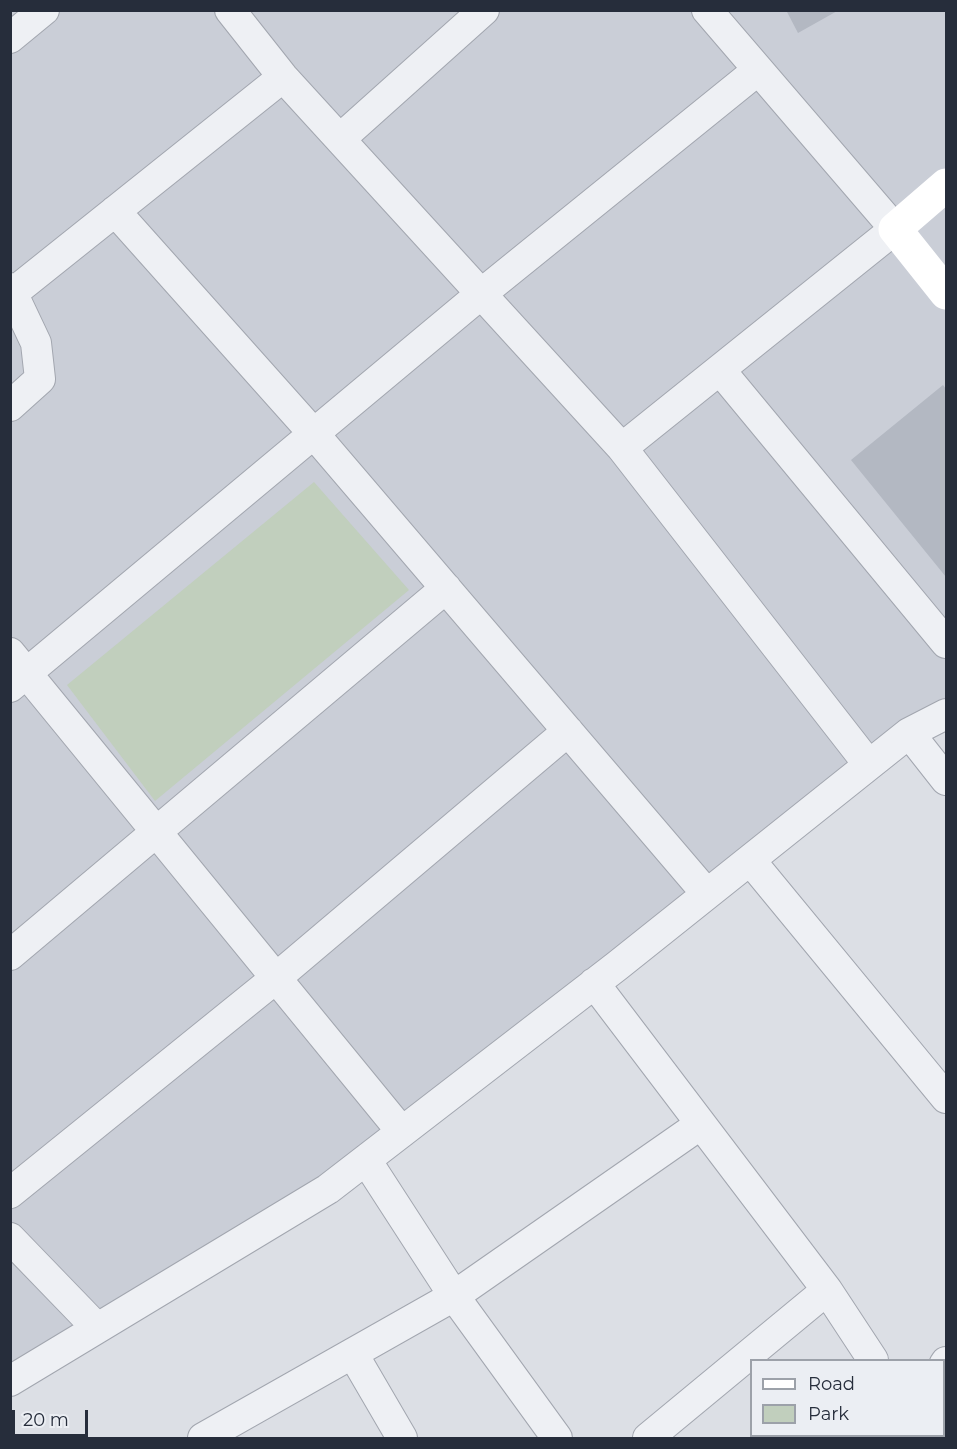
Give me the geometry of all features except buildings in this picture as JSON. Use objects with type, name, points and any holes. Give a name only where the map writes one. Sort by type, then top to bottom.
[{"type":"street","points":[[10,38],[44,10]]},
{"type":"street","points":[[230,10],[283,77],[622,448],[869,765]]},
{"type":"street","points":[[340,139],[484,10]]},
{"type":"street","points":[[707,10],[895,229],[946,293]]},
{"type":"street","points":[[402,1132],[155,831],[16,671],[314,434],[758,70]]},
{"type":"street","points":[[10,406],[40,379],[36,342],[12,290],[283,77]]},
{"type":"street","points":[[622,448],[895,229],[946,185]]},
{"type":"street","points":[[115,211],[314,434],[707,894]]},
{"type":"street","points":[[720,370],[946,643]]},
{"type":"street","points":[[10,955],[446,588]]},
{"type":"street","points":[[10,1381],[328,1189],[594,983],[909,733],[946,714]]},
{"type":"street","points":[[10,1193],[276,978],[568,731]]},
{"type":"street","points":[[909,733],[946,780]]},
{"type":"street","points":[[750,860],[946,1098]]},
{"type":"street","points":[[594,983],[826,1290],[872,1359]]},
{"type":"street","points":[[203,1438],[454,1296],[701,1124]]},
{"type":"street","points":[[366,1160],[454,1296],[557,1438]]},
{"type":"street","points":[[10,1238],[97,1328]]},
{"type":"street","points":[[648,1438],[826,1290]]},
{"type":"street","points":[[352,1354],[402,1438]]},
{"type":"shaded area","points":[[11,11],[946,11],[946,719],[402,1132],[11,1376]]},
{"type":"green space","points":[[314,482],[409,590],[155,801],[67,685]]}]
